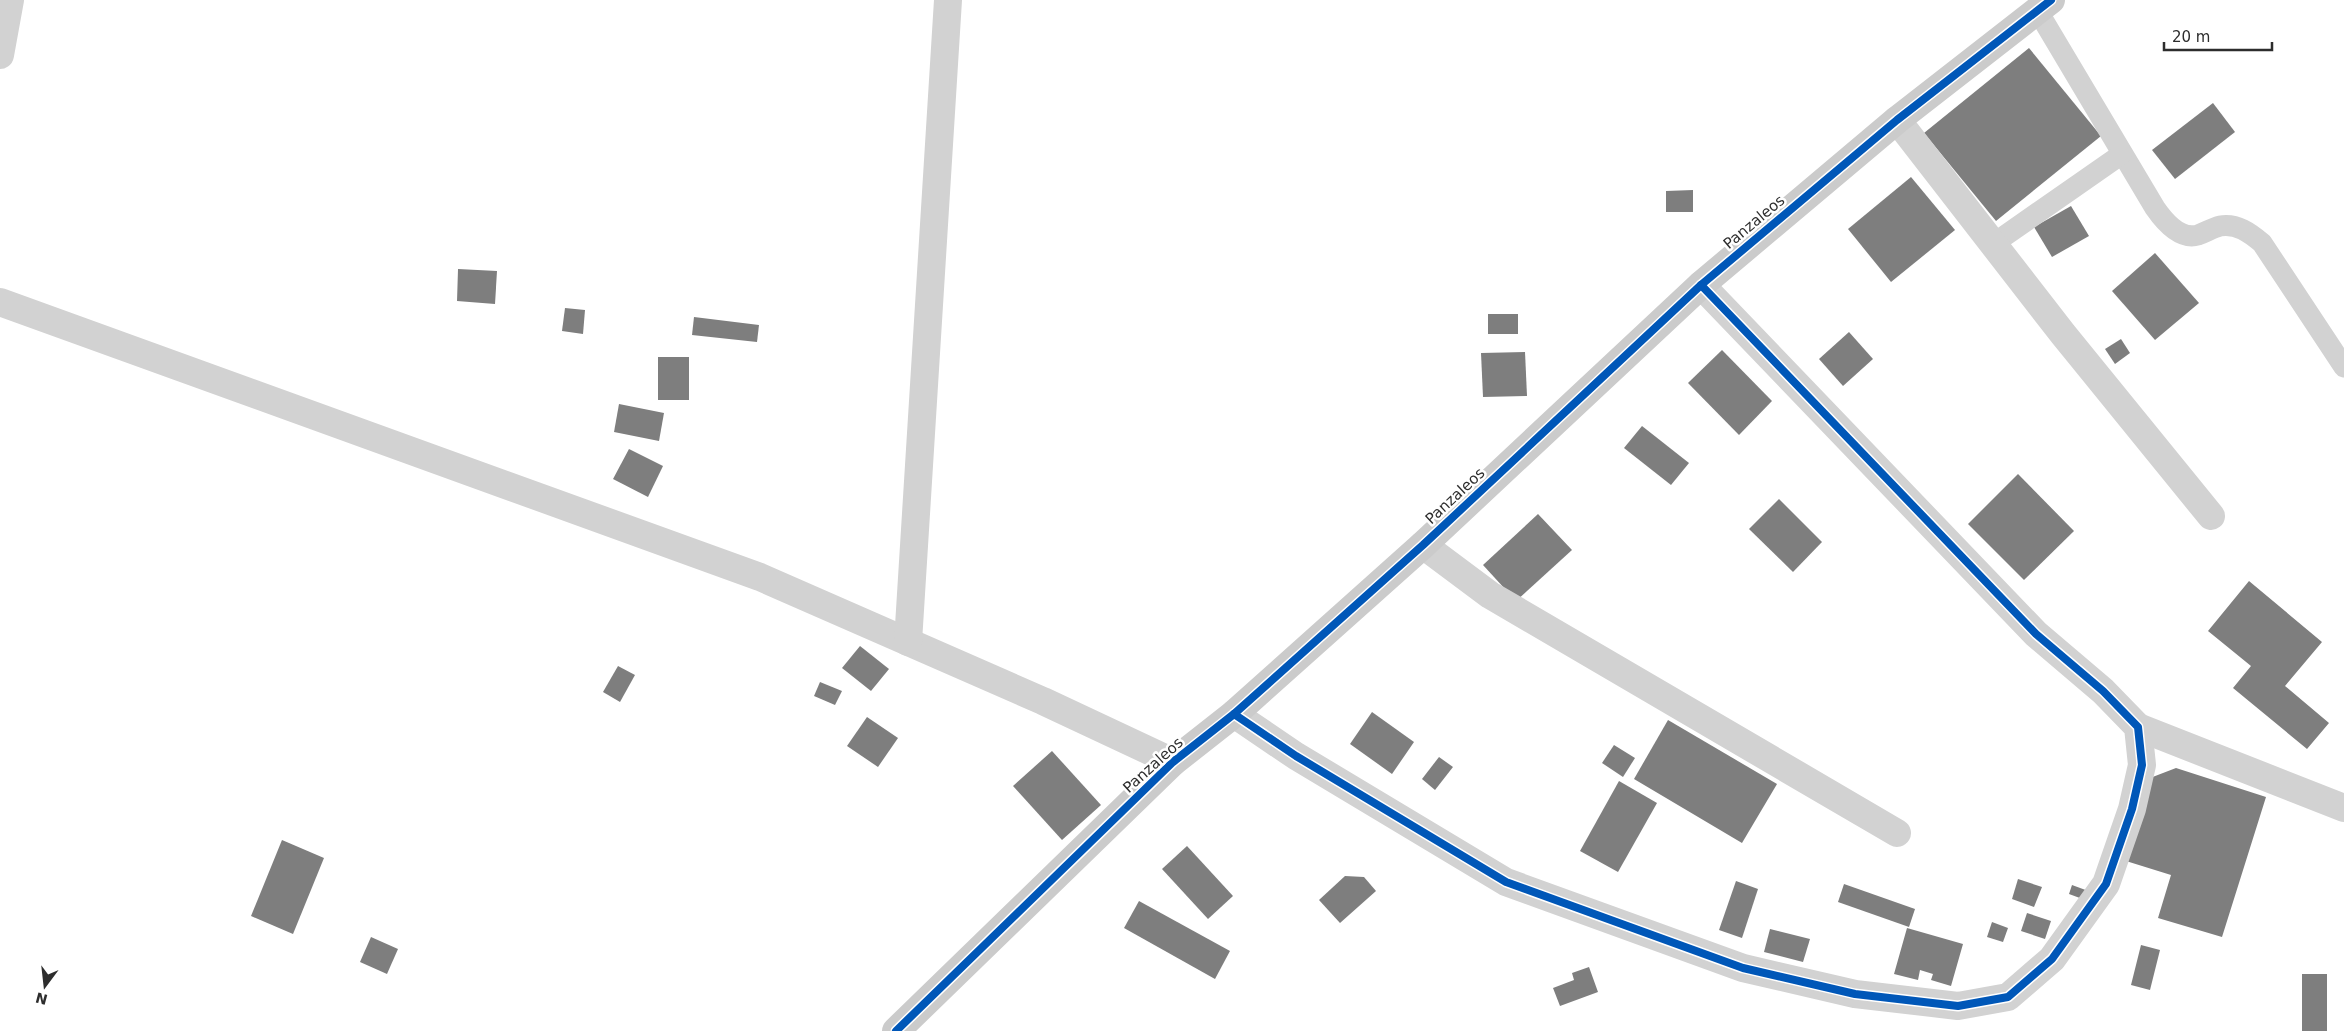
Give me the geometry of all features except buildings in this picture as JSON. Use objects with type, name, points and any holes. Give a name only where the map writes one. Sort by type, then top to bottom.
[{"type":"street","points":[[0,55],[10,0]]},
{"type":"street","points":[[908,642],[948,0]]},
{"type":"street","name":"Panzaleos","points":[[896,1031],[1173,762],[1234,714],[1423,545],[1701,285],[1897,120],[2044,5]]},
{"type":"street","points":[[1897,120],[2063,334],[2211,516]]},
{"type":"street","points":[[1701,285],[2036,634],[2102,692],[2138,727],[2344,808]]},
{"type":"street","points":[[0,302],[760,577],[1043,701],[1173,762]]},
{"type":"street","points":[[1423,545],[1490,595],[1897,833]]},
{"type":"street","points":[[1234,714],[1296,756],[1506,882],[1743,968],[1855,994],[1958,1006],[2008,997],[2052,959],[2106,884],[2132,809],[2142,765],[2138,727]]},
{"type":"lane","points":[[2044,5],[2122,154],[2167,225],[2180,232],[2196,236],[2221,226],[2248,231],[2262,243],[2344,368]]},
{"type":"lane","points":[[1993,244],[2122,154]]},
{"type":"cycle path","points":[[896,1031],[1173,762],[1234,714],[1423,545],[1701,285],[1897,120],[2051,0]]},
{"type":"cycle path","points":[[1234,714],[1296,756],[1506,882],[1743,968],[1855,994],[1958,1006],[2008,997],[2052,959],[2106,884],[2132,809],[2142,765],[2138,727],[2103,691],[2036,634],[1701,285]]}]
